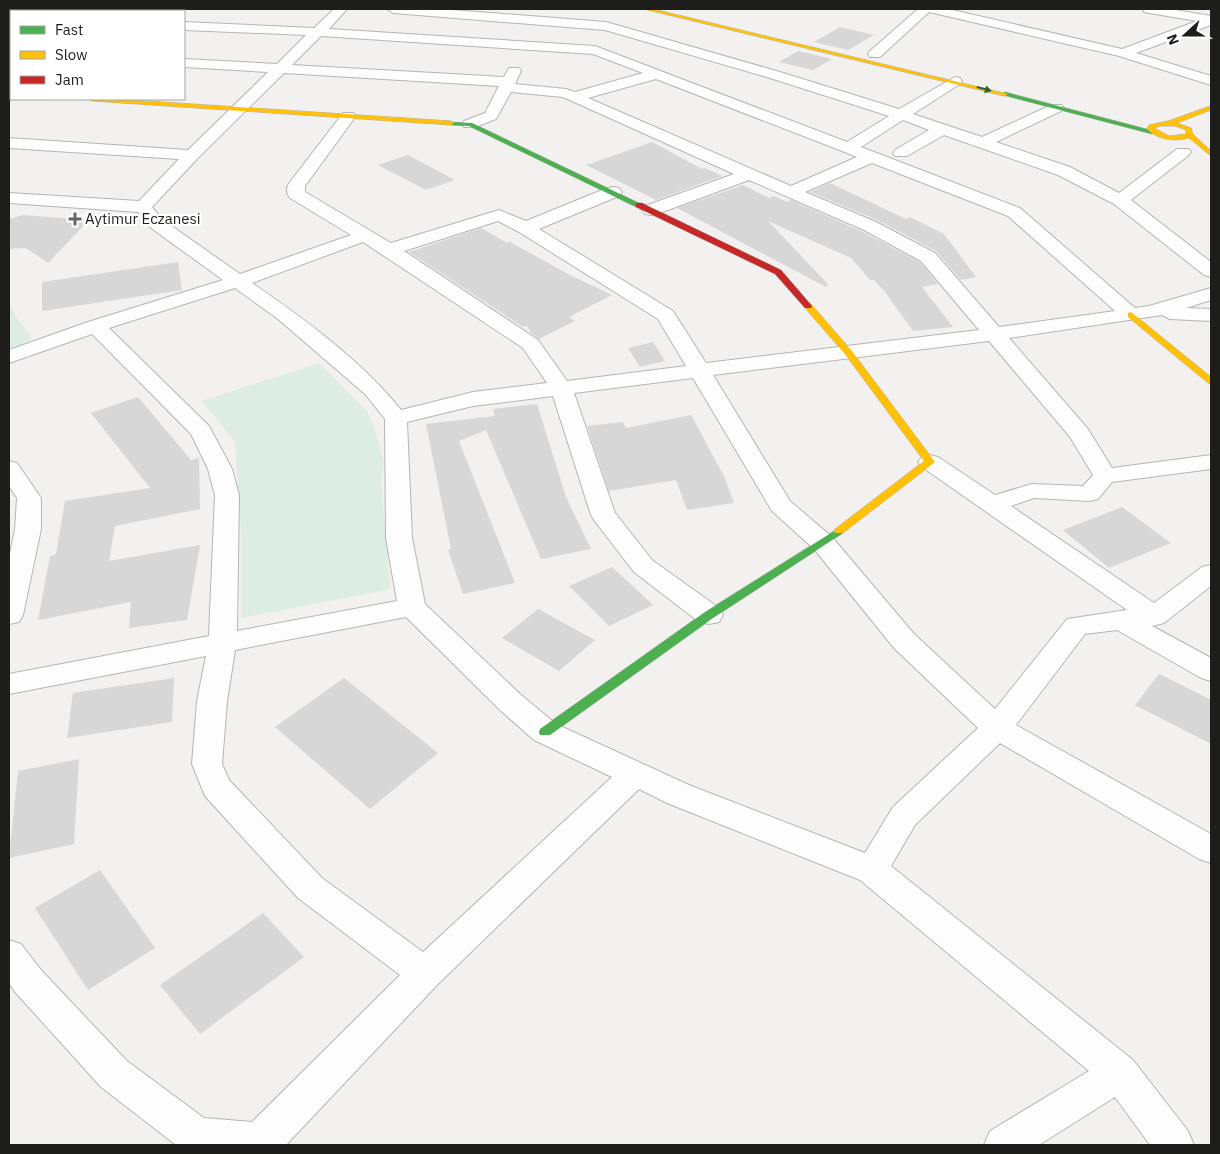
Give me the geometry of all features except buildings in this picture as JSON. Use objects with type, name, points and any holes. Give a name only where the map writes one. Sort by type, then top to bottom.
[{"type":"street","points":[[143,207],[192,155],[341,9]]},
{"type":"street","points":[[393,9],[477,11],[606,26],[902,115],[1064,171],[1120,200],[1211,272]]},
{"type":"street","points":[[647,9],[955,81],[1152,132],[1164,137],[1186,154],[1120,200]]},
{"type":"street","points":[[678,9],[1083,102]]},
{"type":"street","points":[[875,54],[925,9]]},
{"type":"street","points":[[932,9],[1122,53],[1211,81]]},
{"type":"street","points":[[1149,9],[1187,12],[1211,20]]},
{"type":"street","points":[[470,124],[491,116],[527,46],[547,20]]},
{"type":"street","points":[[1122,53],[1211,20]]},
{"type":"street","points":[[185,26],[318,32],[595,50],[1014,212],[1141,314],[1211,381]]},
{"type":"street","points":[[185,63],[507,84],[566,94],[870,226],[928,258],[1080,434],[1105,476]]},
{"type":"street","points":[[679,83],[733,63]]},
{"type":"street","points":[[573,97],[658,74]]},
{"type":"street","points":[[848,148],[955,81]]},
{"type":"street","points":[[109,100],[470,124],[778,272],[848,352],[930,462],[1154,616]]},
{"type":"street","points":[[982,143],[1056,108]]},
{"type":"street","points":[[1152,132],[1151,126],[1167,123],[1211,108]]},
{"type":"street","points":[[348,116],[296,186],[296,194],[389,250],[531,344],[561,388],[603,515],[643,566],[709,615]]},
{"type":"street","points":[[1147,118],[1183,126],[1193,132],[1211,154]]},
{"type":"street","points":[[901,154],[942,129]]},
{"type":"street","points":[[1164,137],[1180,138],[1193,132]]},
{"type":"street","points":[[9,144],[192,155]]},
{"type":"street","points":[[791,192],[871,157]]},
{"type":"street","points":[[651,210],[749,174]]},
{"type":"street","points":[[525,228],[613,192]]},
{"type":"street","points":[[9,198],[143,207],[157,224],[285,315],[374,390],[396,418],[399,538],[412,607],[510,702],[545,732],[678,794],[872,870],[1120,1073],[1174,1145]]},
{"type":"street","points":[[389,250],[499,215],[525,228],[666,315],[781,506],[823,543],[904,641],[997,728],[1211,850]]},
{"type":"street","points":[[9,356],[95,326],[238,282],[364,236]]},
{"type":"street","points":[[396,418],[473,399],[1141,314],[1211,294]]},
{"type":"street","points":[[1141,314],[1211,315]]},
{"type":"street","points":[[95,326],[201,431],[220,469],[227,495],[223,642],[212,701],[207,764],[216,787],[310,888],[425,973]]},
{"type":"street","points":[[545,732],[709,615],[823,543],[930,462]]},
{"type":"street","points":[[992,504],[1032,491],[1088,494],[1105,476],[1211,462]]},
{"type":"street","points":[[9,468],[29,498],[28,529],[9,615]]},
{"type":"street","points":[[872,870],[904,816],[997,728],[1077,626],[1154,616],[1211,573]]},
{"type":"street","points":[[9,684],[412,607]]},
{"type":"street","points":[[1122,621],[1211,671]]},
{"type":"street","points":[[9,955],[28,982],[114,1074],[196,1137],[261,1144],[425,973],[635,774]]},
{"type":"street","points":[[1004,1145],[1120,1073]]},
{"type":"shaded area","points":[[9,305],[32,340],[9,348]]},
{"type":"shaded area","points":[[319,363],[367,411],[376,434],[384,462],[381,481],[390,585],[387,590],[241,618],[241,533],[235,442],[202,401]]},
{"type":"traffic: fast","points":[[1005,94],[1152,132]]},
{"type":"traffic: fast","points":[[451,123],[470,124],[639,205]]},
{"type":"traffic: fast","points":[[545,732],[709,615],[839,531]]},
{"type":"traffic: slow","points":[[647,9],[1005,94]]},
{"type":"traffic: slow","points":[[107,100],[451,123]]},
{"type":"traffic: slow","points":[[1169,123],[1211,108]]},
{"type":"traffic: slow","points":[[1190,135],[1180,138],[1169,138],[1159,135],[1150,129],[1151,126],[1165,123],[1189,129],[1190,135],[1211,154]]},
{"type":"traffic: slow","points":[[808,306],[848,352],[930,462],[839,531]]},
{"type":"traffic: slow","points":[[1131,315],[1211,381]]},
{"type":"traffic: jam","points":[[639,205],[778,272],[808,306]]},
{"type":"place","name":"Aytimur Eczanesi","points":[[75,219]]}]
